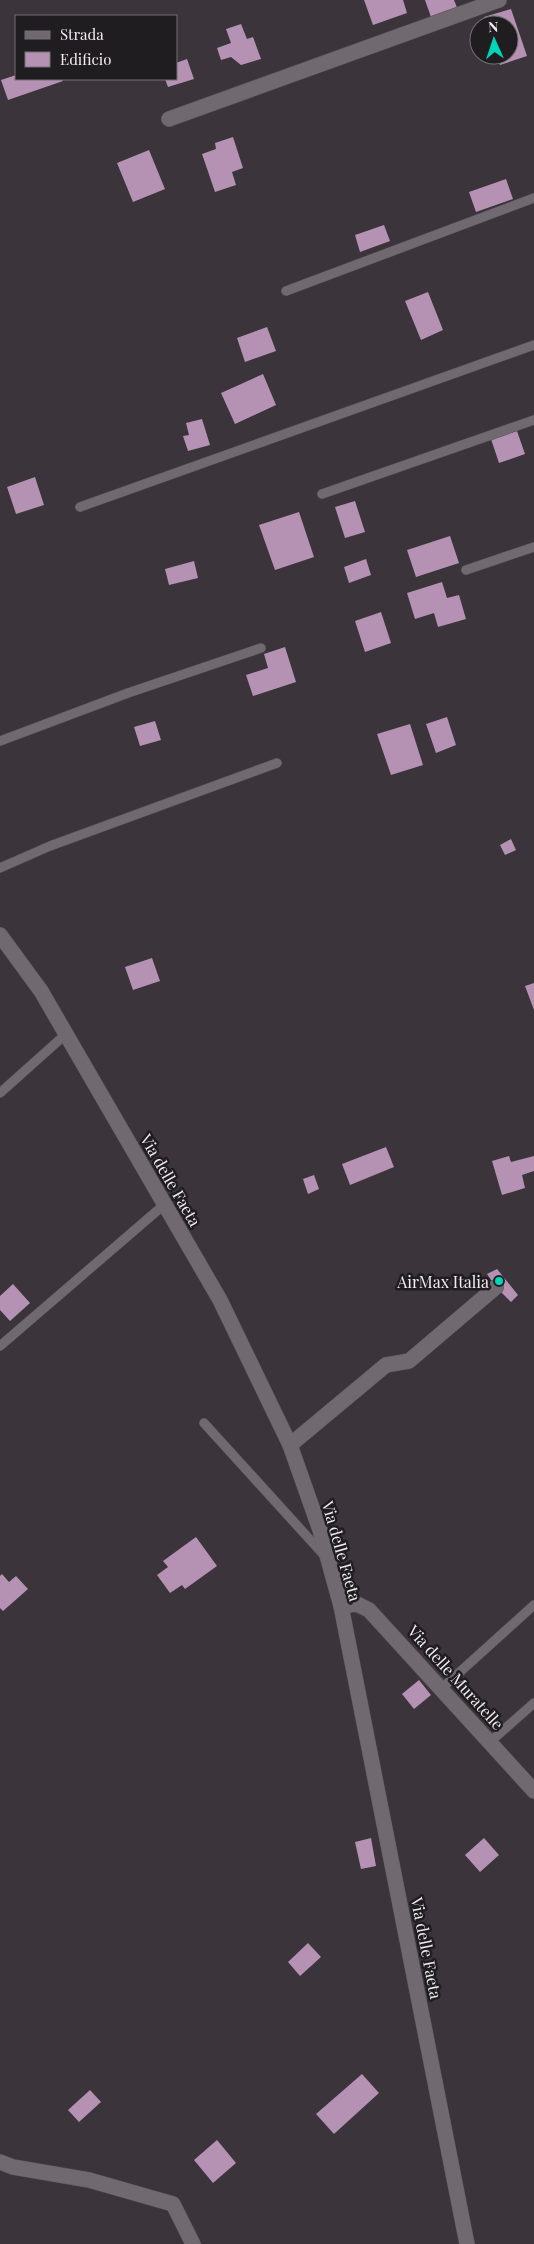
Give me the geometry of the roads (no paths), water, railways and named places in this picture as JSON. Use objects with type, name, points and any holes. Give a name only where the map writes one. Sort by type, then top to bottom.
[{"type":"street","points":[[169,119],[499,0]]},
{"type":"street","name":"Via delle Faeta","points":[[0,936],[41,991],[220,1300],[290,1445],[328,1558],[341,1606],[467,2244]]},
{"type":"street","points":[[290,1445],[386,1365],[409,1361],[496,1287]]},
{"type":"street","name":"Via delle Muratelle","points":[[341,1606],[357,1604],[369,1610],[491,1741],[534,1791]]},
{"type":"street","points":[[0,2162],[13,2167],[89,2180],[173,2204],[193,2244]]},
{"type":"lane","points":[[286,291],[534,198]]},
{"type":"lane","points":[[80,507],[534,345]]},
{"type":"lane","points":[[322,494],[534,420]]},
{"type":"lane","points":[[466,570],[534,547]]},
{"type":"lane","points":[[0,741],[128,692],[261,648]]},
{"type":"lane","points":[[0,868],[50,846],[277,763]]},
{"type":"lane","points":[[0,1093],[66,1034]]},
{"type":"lane","points":[[0,1346],[165,1204]]},
{"type":"lane","points":[[204,1423],[328,1558]]},
{"type":"lane","points":[[441,1689],[534,1605]]},
{"type":"lane","points":[[491,1741],[534,1702]]},
{"type":"place","name":"AirMax Italia","points":[[499,1281]]}]
